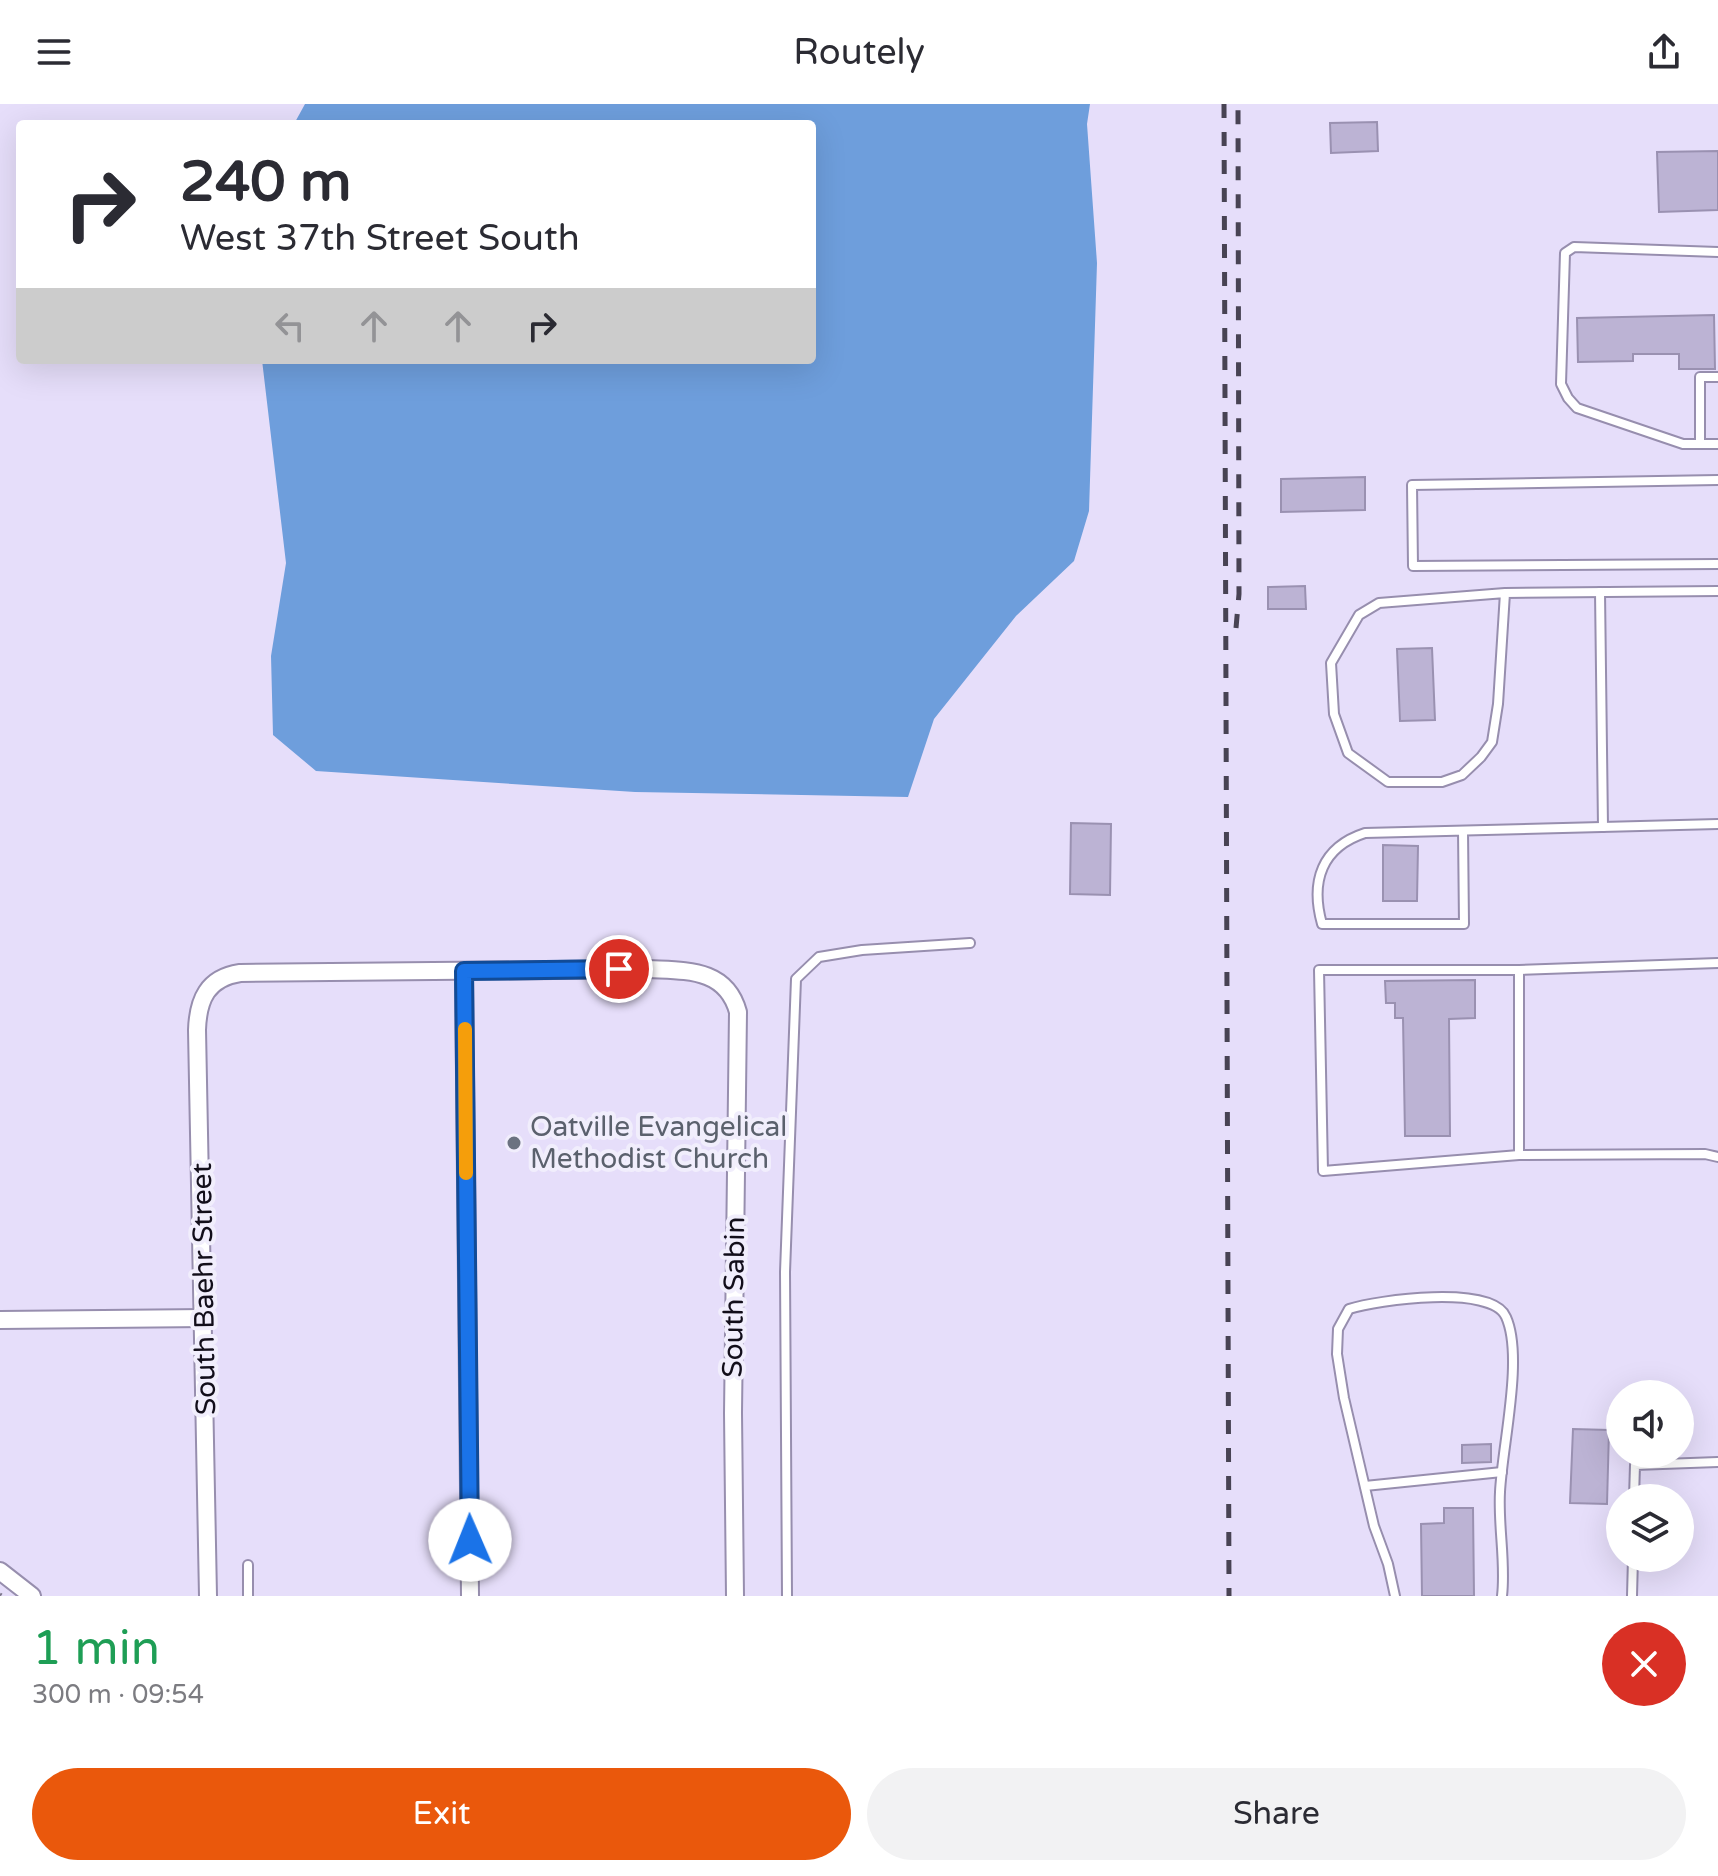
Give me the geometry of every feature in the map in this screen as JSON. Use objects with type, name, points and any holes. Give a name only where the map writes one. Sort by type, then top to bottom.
[{"type":"street","name":"South Baehr Street","points":[[208,1596],[206,1318],[198,1007],[210,986],[240,973],[464,971]]},
{"type":"street","name":"South Sabin","points":[[464,971],[698,971],[722,983],[734,998],[739,1031],[734,1313],[735,1596]]},
{"type":"street","points":[[464,971],[470,1596]]},
{"type":"street","points":[[0,1320],[206,1318]]},
{"type":"street","points":[[0,1571],[32,1596]]},
{"type":"lane","points":[[1718,252],[1574,247],[1565,253],[1561,384],[1577,408],[1683,444],[1718,444]]},
{"type":"lane","points":[[1700,444],[1700,377],[1718,377]]},
{"type":"lane","points":[[1718,480],[1412,485],[1413,566],[1718,564]]},
{"type":"lane","points":[[1505,593],[1498,704],[1492,742],[1481,757],[1462,775],[1442,782],[1388,782],[1348,753],[1334,714],[1331,663],[1359,615],[1379,603],[1505,593],[1718,591]]},
{"type":"lane","points":[[1600,592],[1603,827]]},
{"type":"lane","points":[[1463,831],[1464,924],[1322,924],[1316,902],[1326,857],[1344,840],[1365,833],[1718,824]]},
{"type":"lane","points":[[787,1596],[785,1272],[796,979],[819,957],[862,950],[970,943]]},
{"type":"lane","points":[[1718,963],[1519,970],[1319,970],[1323,1171],[1519,1155],[1705,1154],[1718,1157]]},
{"type":"lane","points":[[1519,970],[1519,1155]]},
{"type":"lane","points":[[1395,1596],[1344,1398],[1337,1354],[1338,1329],[1349,1309],[1371,1302],[1449,1297],[1495,1305],[1506,1316],[1512,1358],[1502,1472],[1502,1596]]},
{"type":"lane","points":[[1634,1484],[1635,1465],[1718,1462]]},
{"type":"lane","points":[[1365,1486],[1502,1472]]},
{"type":"lane","points":[[248,1565],[248,1596]]},
{"type":"lane","points":[[1632,1596],[1633,1572]]},
{"type":"water","points":[[305,104],[1090,104],[1087,124],[1097,263],[1089,511],[1074,561],[1016,616],[934,719],[908,797],[635,792],[316,771],[273,735],[271,656],[286,563],[262,364],[816,364],[816,120],[296,120]]},
{"type":"building","points":[[1377,122],[1378,151],[1331,153],[1330,123]]},
{"type":"building","points":[[1718,151],[1718,210],[1659,212],[1657,152]]},
{"type":"building","points":[[1714,315],[1715,369],[1679,369],[1679,354],[1633,354],[1633,361],[1578,362],[1577,318]]},
{"type":"building","points":[[1365,477],[1365,510],[1281,512],[1281,479]]},
{"type":"building","points":[[1305,586],[1306,609],[1268,609],[1268,587]]},
{"type":"building","points":[[1432,648],[1435,720],[1400,721],[1397,649]]},
{"type":"building","points":[[1071,823],[1111,824],[1110,895],[1070,894]]},
{"type":"building","points":[[1383,845],[1418,846],[1417,901],[1383,901]]},
{"type":"building","points":[[1475,980],[1475,1018],[1449,1019],[1450,1136],[1405,1136],[1403,1018],[1395,1018],[1395,1003],[1386,1003],[1385,981]]},
{"type":"building","points":[[1573,1429],[1606,1430],[1606,1504],[1570,1503]]},
{"type":"building","points":[[1491,1444],[1491,1462],[1462,1463],[1462,1445]]},
{"type":"building","points":[[1444,1508],[1473,1508],[1474,1596],[1422,1596],[1421,1524],[1444,1523]]},
{"type":"railway","points":[[1224,104],[1229,1596]]},
{"type":"railway","points":[[1236,628],[1239,594],[1238,104]]},
{"type":"slow traffic","points":[[465,1029],[466,1173]]},
{"type":"place","name":"Oatville Evangelical Methodist Church","points":[[514,1143]]},
{"type":"route","points":[[470,1540],[464,971],[619,969]]}]
